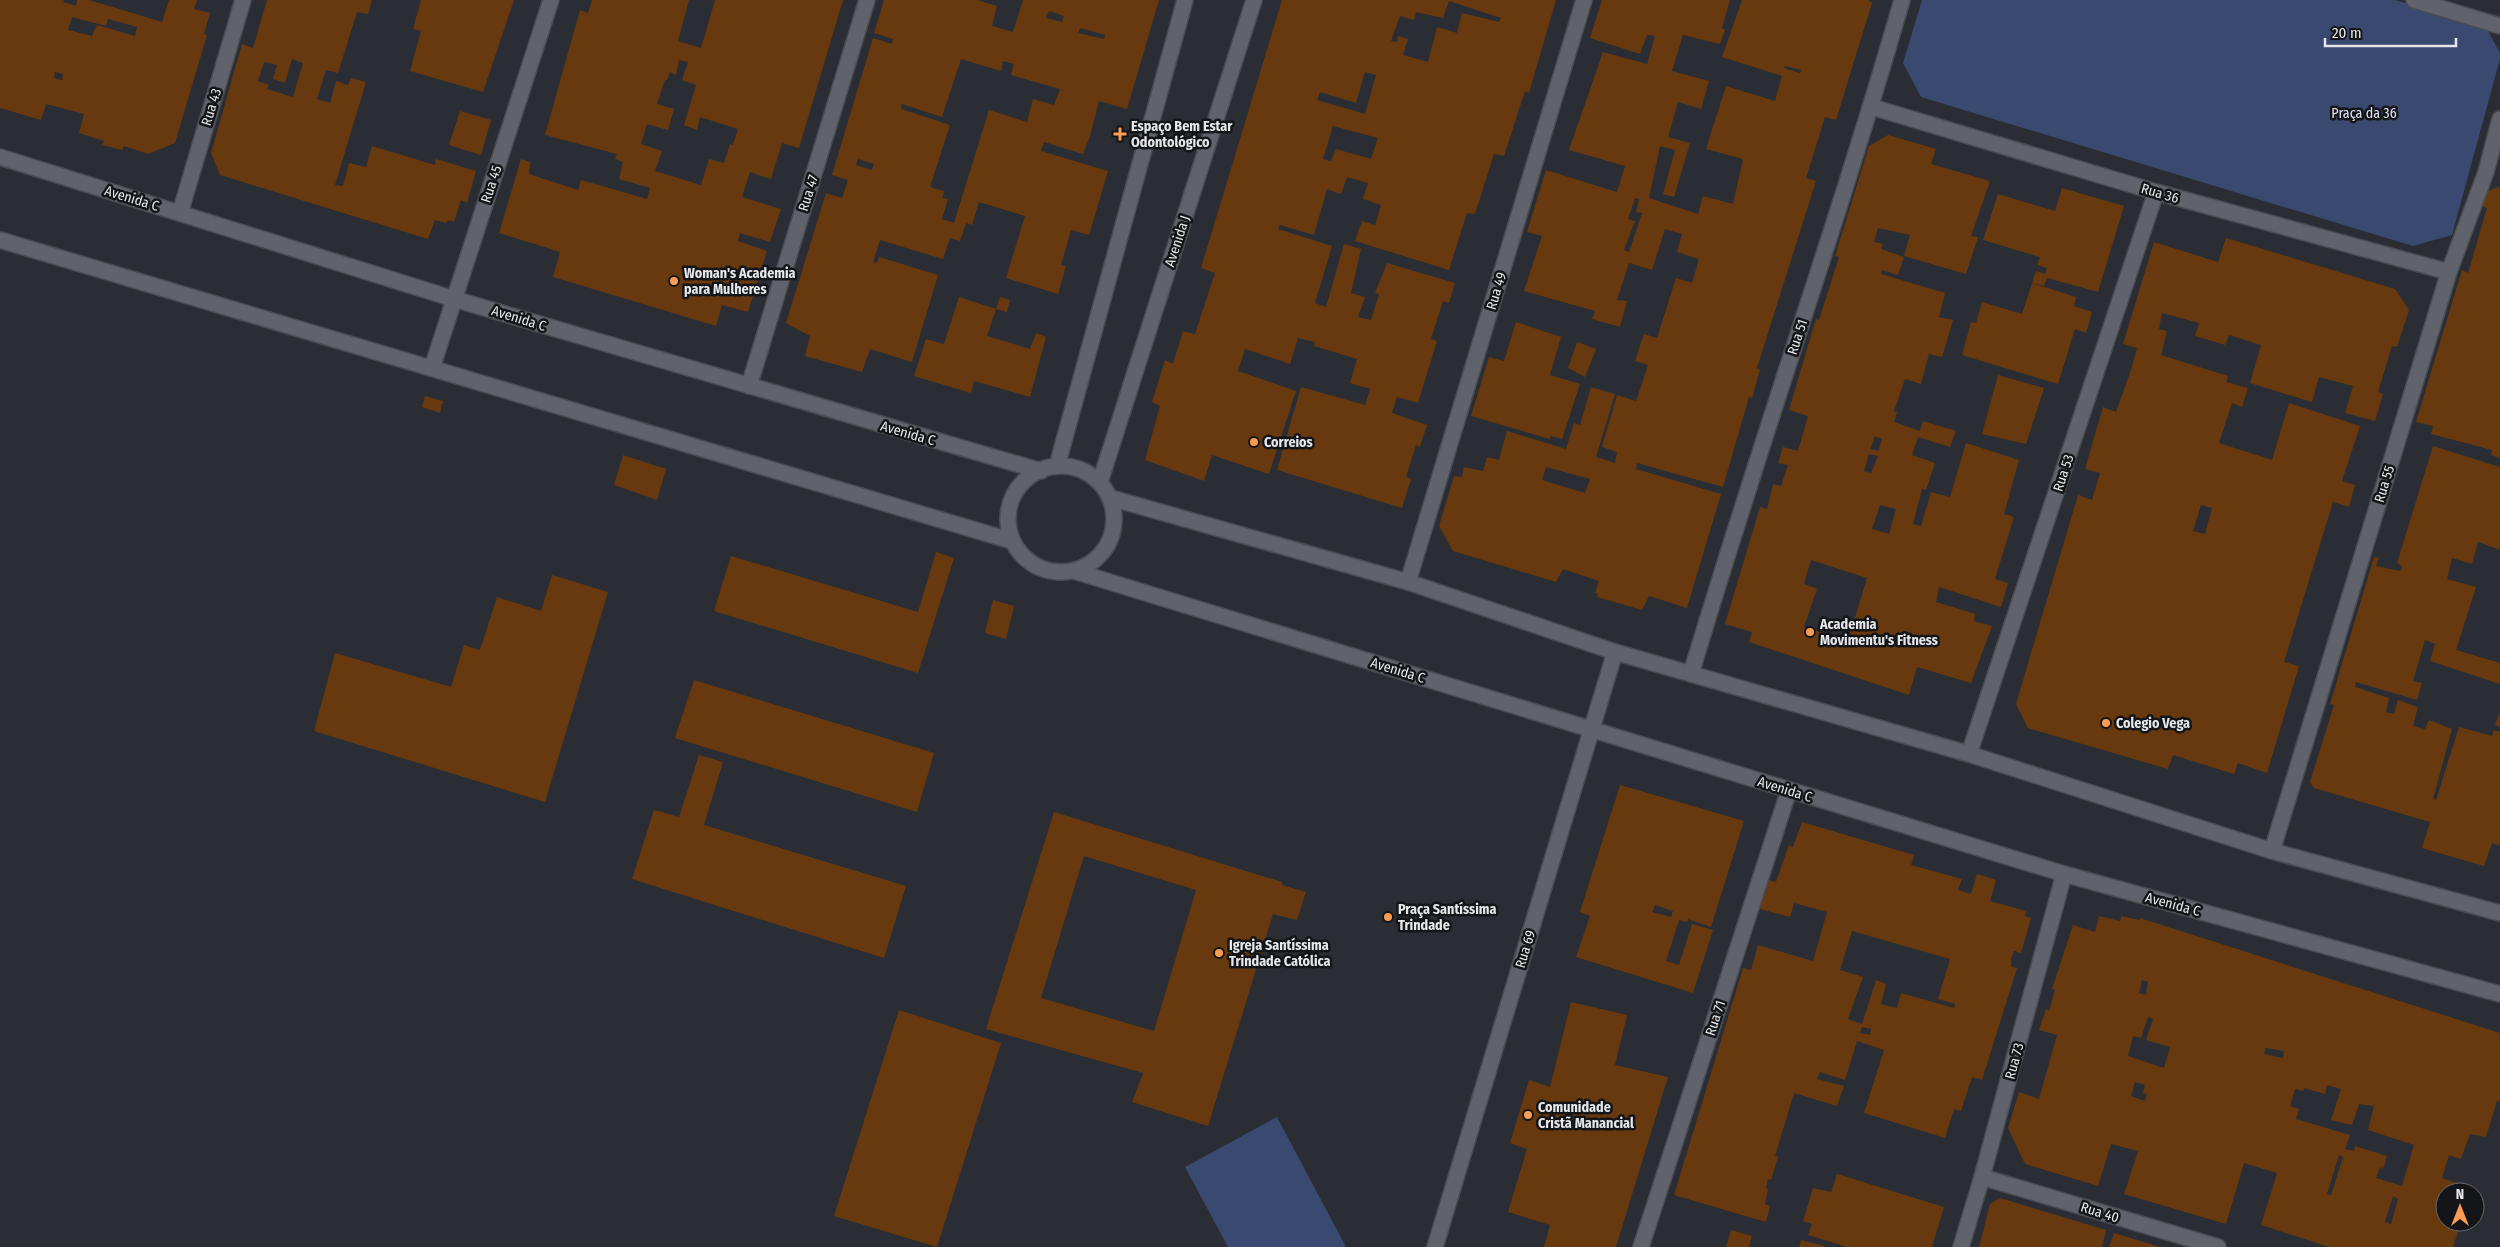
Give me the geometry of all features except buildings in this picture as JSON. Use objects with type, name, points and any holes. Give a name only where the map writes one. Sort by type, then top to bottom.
[{"type":"street","name":"Rua 43","points":[[180,213],[243,0]]},
{"type":"street","name":"Rua 45","points":[[432,368],[551,0]]},
{"type":"street","name":"Rua 47","points":[[748,386],[867,0]]},
{"type":"street","points":[[1057,466],[1185,0]]},
{"type":"street","name":"Avenida J","points":[[1100,482],[1254,0]]},
{"type":"street","name":"Rua 49","points":[[1408,582],[1584,0]]},
{"type":"street","name":"Rua 51","points":[[1691,674],[1733,532],[1872,106],[1902,0]]},
{"type":"street","points":[[2414,0],[2500,26]]},
{"type":"street","name":"Rua 36","points":[[1872,106],[2156,192],[2449,272]]},
{"type":"street","name":"Rua 55","points":[[2272,850],[2449,272],[2493,174],[2500,119]]},
{"type":"street","name":"Avenida C","points":[[0,157],[454,299],[1041,471]]},
{"type":"street","name":"Rua 53","points":[[1969,754],[2156,192]]},
{"type":"street","points":[[0,240],[1012,541]]},
{"type":"street","points":[[1057,466],[1089,473],[1100,482],[1110,498],[1115,524],[1110,540],[1102,555],[1074,571],[1056,572],[1038,567],[1022,556],[1012,541],[1008,523],[1010,505],[1018,488],[1032,475],[1057,466]]},
{"type":"street","points":[[1110,498],[1408,582],[1615,652],[1969,754],[2272,850],[2500,913]]},
{"type":"street","name":"Avenida C","points":[[1074,571],[2064,874],[2500,994]]},
{"type":"street","name":"Rua 69","points":[[1435,1247],[1615,652]]},
{"type":"street","name":"Rua 71","points":[[1641,1247],[1789,790]]},
{"type":"street","name":"Rua 73","points":[[1961,1247],[1982,1177],[2064,874]]},
{"type":"street","name":"Rua 40","points":[[1982,1177],[2218,1247]]},
{"type":"green space","name":"Praça da 36","points":[[1922,0],[2395,0],[2486,27],[2500,53],[2500,59],[2452,235],[2413,246],[1921,97],[1903,63]]},
{"type":"green space","points":[[1277,1117],[1346,1247],[1228,1247],[1185,1167]]},
{"type":"place","name":"Espaço Bem Estar Odontológico","points":[[1120,134]]},
{"type":"place","name":"Woman's Academia para Mulheres","points":[[674,281]]},
{"type":"place","name":"Correios","points":[[1254,442]]},
{"type":"place","name":"Academia Movimentu's Fitness","points":[[1810,632]]},
{"type":"place","name":"Colegio Vega","points":[[2106,723]]},
{"type":"place","name":"Praça Santíssima Trindade","points":[[1388,917]]},
{"type":"place","name":"Igreja Santíssima Trindade Católica","points":[[1219,953]]},
{"type":"place","name":"Comunidade Cristã Manancial","points":[[1528,1115]]}]
